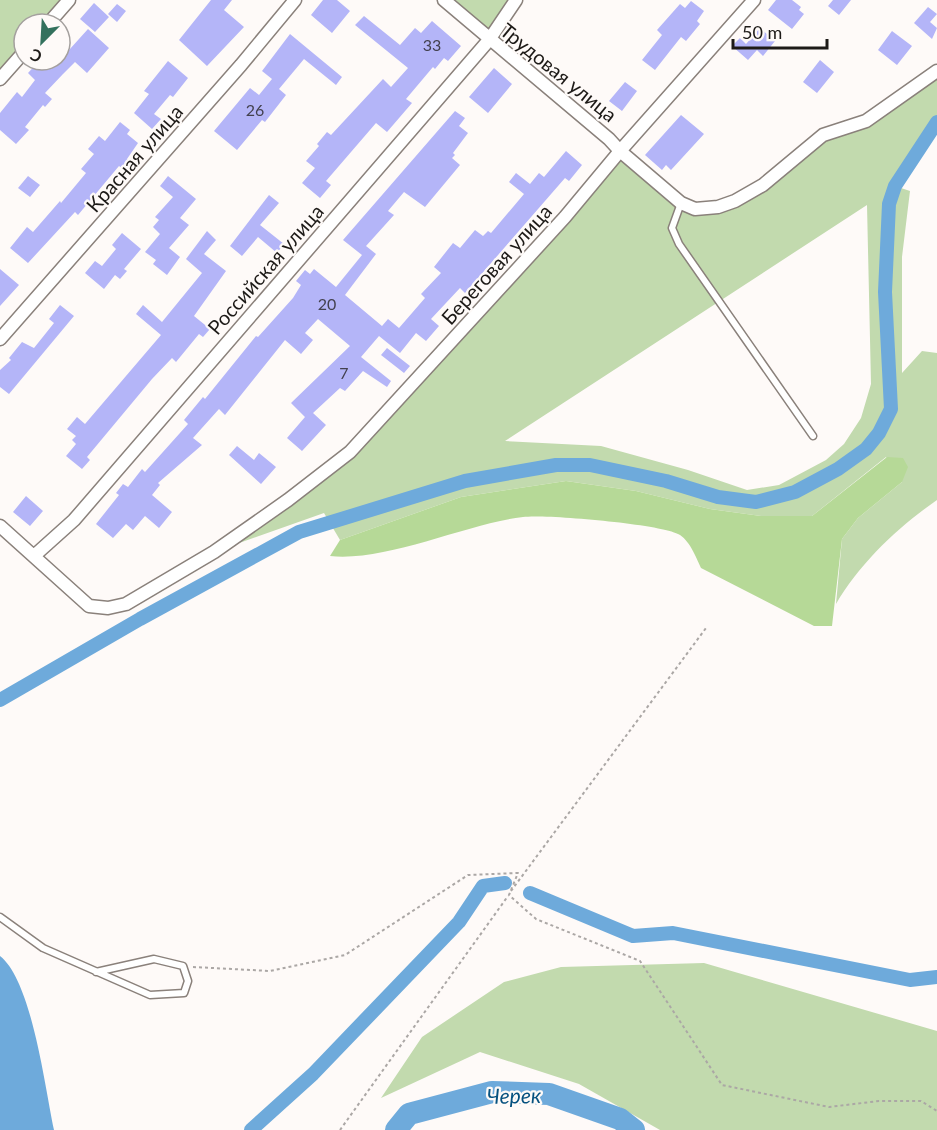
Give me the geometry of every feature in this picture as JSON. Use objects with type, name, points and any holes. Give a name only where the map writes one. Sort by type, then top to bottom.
[{"type":"street","points":[[58,12],[69,0]]},
{"type":"street","name":"Красная улица","points":[[0,339],[241,65],[295,0]]},
{"type":"street","name":"Трудовая улица","points":[[444,0],[609,139],[620,151]]},
{"type":"street","name":"Российская улица","points":[[35,555],[52,542],[81,510],[489,40],[516,0]]},
{"type":"street","name":"Береговая улица","points":[[35,555],[89,606],[108,608],[126,604],[214,552],[351,452],[565,217],[620,151],[673,95],[754,0]]},
{"type":"street","points":[[0,79],[12,66]]},
{"type":"street","points":[[620,151],[681,202],[706,210],[749,194],[775,177],[823,135],[866,121],[937,70]]},
{"type":"street","points":[[0,526],[35,555]]},
{"type":"lane","points":[[681,202],[672,228],[679,244],[813,436]]},
{"type":"lane","points":[[0,917],[43,948],[96,972],[150,995],[184,993],[188,981],[183,966],[154,959],[96,972]]},
{"type":"path","points":[[340,1130],[509,895],[706,628]]},
{"type":"path","points":[[183,966],[270,971],[345,955],[468,875],[518,873],[509,895]]},
{"type":"path","points":[[509,895],[536,919],[640,961],[722,1085],[829,1107],[879,1101],[921,1101],[937,1112]]},
{"type":"green space","points":[[0,0],[65,0],[54,12],[12,12],[12,62],[0,76]]},
{"type":"green space","points":[[444,0],[516,0],[489,40]]},
{"type":"green space","points":[[937,71],[937,122],[895,186],[910,191],[902,257],[902,373],[922,351],[937,353],[937,500],[908,522],[868,560],[836,604],[842,539],[858,518],[902,482],[886,457],[812,516],[761,516],[710,509],[636,491],[566,481],[461,497],[340,540],[324,513],[214,552],[351,452],[620,151],[695,209],[735,201],[810,144],[853,127]],"holes":[[[867,205],[871,384],[861,418],[844,444],[826,460],[779,485],[747,490],[688,470],[601,446],[505,441]]]},
{"type":"green space","points":[[887,457],[903,458],[908,467],[902,482],[858,518],[842,539],[832,626],[814,626],[701,568],[689,544],[682,536],[667,530],[627,523],[523,517],[476,527],[401,548],[352,556],[330,556],[340,540],[461,497],[566,481],[636,491],[710,509],[761,516],[812,516]]},
{"type":"green space","points":[[704,963],[937,1031],[937,1130],[660,1130],[579,1084],[480,1052],[381,1098],[422,1037],[504,982],[561,967]]},
{"type":"water","points":[[0,956],[11,969],[29,1011],[54,1130],[0,1130]]},
{"type":"building","points":[[211,0],[232,0],[224,10],[244,27],[207,66],[179,40]]},
{"type":"building","points":[[323,0],[337,0],[350,11],[332,33],[311,15]]},
{"type":"building","points":[[776,0],[792,0],[801,7],[799,10],[804,14],[792,29],[768,10]]},
{"type":"building","points":[[833,0],[851,0],[839,15],[828,6]]},
{"type":"building","points":[[691,1],[704,11],[697,21],[700,24],[686,41],[681,37],[655,70],[642,60],[662,35],[657,30],[680,4],[685,8]]},
{"type":"building","points":[[94,3],[109,17],[95,32],[80,19]]},
{"type":"building","points":[[117,4],[126,11],[117,22],[108,14]]},
{"type":"building","points":[[928,7],[937,14],[930,22],[937,28],[932,39],[914,23]]},
{"type":"building","points":[[364,16],[400,45],[415,28],[421,33],[432,21],[461,46],[448,61],[444,58],[435,69],[433,67],[406,99],[412,103],[387,132],[376,123],[326,181],[331,185],[320,198],[302,183],[315,168],[306,161],[319,146],[317,144],[327,132],[331,135],[383,79],[391,87],[408,68],[355,25]]},
{"type":"building","points":[[760,28],[775,41],[763,56],[757,50],[748,60],[732,46],[740,38],[746,44]]},
{"type":"building","points":[[88,29],[109,48],[87,73],[75,62],[72,65],[72,47]]},
{"type":"building","points":[[892,31],[912,46],[897,65],[878,50]]},
{"type":"building","points":[[290,34],[342,77],[336,85],[304,59],[279,89],[286,95],[265,122],[262,120],[237,150],[214,131],[250,88],[259,95],[272,79],[262,71]]},
{"type":"building","points":[[820,60],[834,72],[817,93],[803,82]]},
{"type":"building","points":[[168,61],[188,78],[173,97],[170,95],[154,114],[161,119],[152,129],[134,113],[149,94],[144,91]]},
{"type":"building","points":[[494,68],[512,84],[488,113],[469,97]]},
{"type":"building","points":[[65,72],[45,93],[52,99],[45,107],[43,105],[25,127],[29,130],[16,144],[0,130],[0,113],[17,92],[22,97],[35,80],[28,73]]},
{"type":"building","points":[[625,82],[637,91],[622,111],[609,101]]},
{"type":"building","points":[[455,111],[465,118],[459,126],[468,133],[453,153],[455,155],[452,158],[460,165],[425,207],[404,192],[388,211],[394,215],[366,246],[376,254],[345,295],[382,326],[388,319],[399,328],[425,298],[421,294],[441,273],[434,267],[453,243],[460,248],[475,230],[483,236],[488,231],[491,233],[524,194],[509,182],[516,173],[530,184],[539,173],[544,177],[566,151],[582,165],[569,181],[565,178],[465,293],[460,288],[431,319],[439,326],[426,341],[416,333],[400,353],[379,336],[361,357],[391,381],[387,387],[363,371],[345,391],[340,388],[313,413],[326,425],[302,451],[287,438],[305,417],[291,403],[350,346],[318,319],[305,333],[313,340],[301,354],[285,340],[225,415],[219,409],[193,438],[202,445],[158,483],[160,485],[152,495],[172,512],[159,528],[145,516],[133,530],[126,524],[113,538],[96,524],[119,495],[116,493],[123,484],[128,487],[142,469],[145,472],[188,424],[184,420],[203,397],[205,399],[256,336],[258,337],[293,298],[301,285],[296,281],[305,270],[310,274],[314,269],[336,287],[362,255],[343,240]]},
{"type":"building","points":[[681,115],[704,134],[671,170],[666,165],[662,170],[645,155]]},
{"type":"building","points":[[120,122],[130,130],[127,134],[138,143],[127,159],[129,161],[123,169],[119,166],[78,215],[75,212],[28,263],[10,248],[27,227],[33,232],[60,201],[61,203],[86,173],[81,169],[94,154],[88,149],[99,136],[105,141]]},
{"type":"building","points":[[28,176],[40,185],[30,197],[18,188]]},
{"type":"building","points":[[168,176],[196,199],[180,218],[189,225],[169,248],[180,257],[167,275],[153,264],[156,260],[145,252],[160,234],[153,227],[159,220],[155,217],[173,197],[160,186]]},
{"type":"building","points":[[269,195],[279,203],[260,225],[284,244],[277,253],[258,237],[242,256],[230,246]]},
{"type":"building","points":[[207,231],[216,240],[204,254],[226,271],[194,316],[210,329],[203,337],[199,334],[176,362],[172,358],[152,379],[87,457],[90,460],[82,469],[66,456],[76,444],[72,440],[76,436],[67,429],[77,417],[85,424],[161,335],[136,314],[143,305],[162,322],[202,273],[186,259]]},
{"type":"building","points":[[122,233],[141,249],[124,269],[127,271],[120,279],[115,275],[104,289],[85,273],[95,261],[102,266],[116,249],[112,245]]},
{"type":"building","points":[[0,269],[19,285],[0,306]]},
{"type":"building","points":[[60,305],[74,316],[9,394],[0,387],[0,370],[11,360],[9,358],[22,342],[34,348],[54,323],[49,319]]},
{"type":"building","points":[[387,348],[410,366],[404,373],[381,355]]},
{"type":"building","points":[[237,446],[254,460],[259,453],[276,467],[261,484],[229,455]]},
{"type":"building","points":[[26,496],[43,511],[30,526],[13,512]]},
{"type":"waterway","points":[[0,700],[140,619],[299,532],[465,481],[556,465],[590,465],[666,481],[718,497],[756,502],[795,492],[838,469],[866,449],[879,433],[891,409],[885,292],[889,204],[895,186],[937,122]]},
{"type":"waterway","points":[[251,1130],[313,1074],[459,922],[483,886],[505,883]]},
{"type":"waterway","points":[[530,893],[633,936],[673,933],[910,980],[937,977]]},
{"type":"waterway","name":"Черек","points":[[396,1130],[409,1114],[492,1092],[549,1094],[620,1119],[634,1130]]}]
